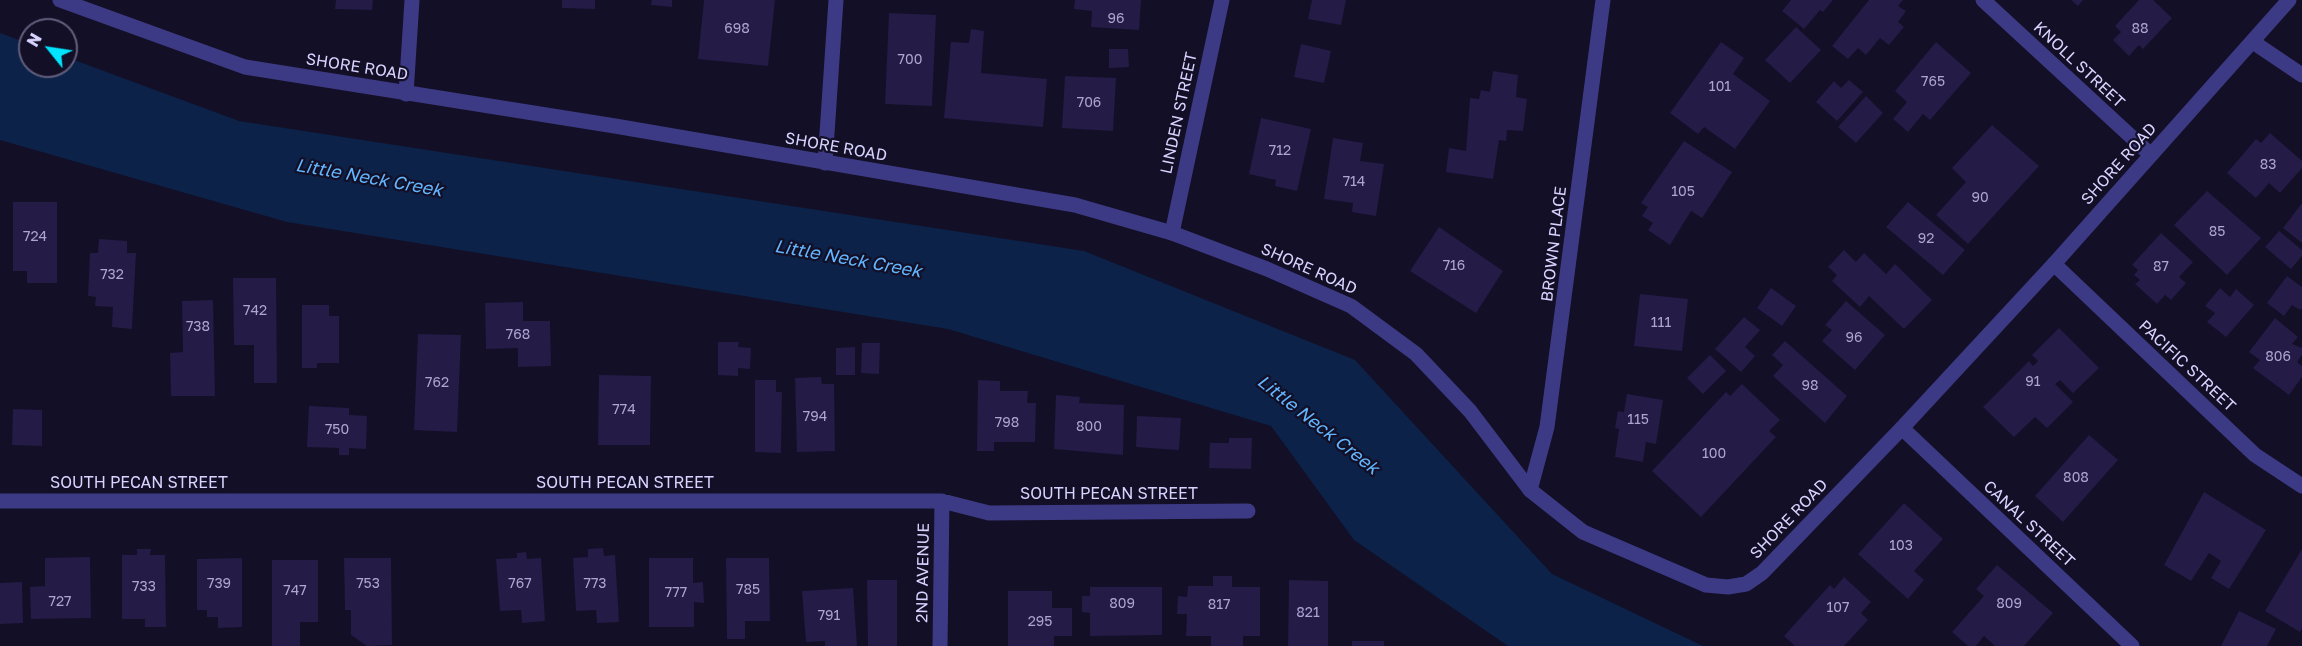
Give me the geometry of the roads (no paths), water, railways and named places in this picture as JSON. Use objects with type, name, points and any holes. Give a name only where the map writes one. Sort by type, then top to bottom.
[{"type":"street","name":"SHORE ROAD","points":[[60,0],[245,67],[1075,205],[1172,233],[1267,269],[1351,306],[1416,354],[1470,411],[1530,490],[1583,532],[1706,585],[1728,586],[1746,584],[1762,573],[1902,428],[2054,264],[2289,0]]},
{"type":"street","points":[[406,94],[412,0]]},
{"type":"street","points":[[825,163],[836,0]]},
{"type":"street","name":"LINDEN STREET","points":[[1172,233],[1222,0]]},
{"type":"street","name":"BROWN PLACE","points":[[1530,490],[1547,427],[1556,367],[1603,0]]},
{"type":"street","name":"KNOLL STREET","points":[[1983,0],[2151,155]]},
{"type":"street","points":[[2253,42],[2302,75]]},
{"type":"street","name":"PACIFIC STREET","points":[[2054,264],[2256,455],[2302,486]]},
{"type":"street","name":"CANAL STREET","points":[[1902,428],[2132,646]]},
{"type":"street","name":"SOUTH PECAN STREET","points":[[0,501],[942,501],[989,513],[1248,511]]},
{"type":"street","name":"2ND AVENUE","points":[[940,646],[942,501]]},
{"type":"water","name":"Little Neck Creek","points":[[0,33],[18,40],[18,78],[78,78],[78,61],[239,121],[1084,251],[1355,360],[1552,574],[1703,646],[1508,646],[1354,540],[1271,426],[948,329],[287,222],[0,140]]}]
